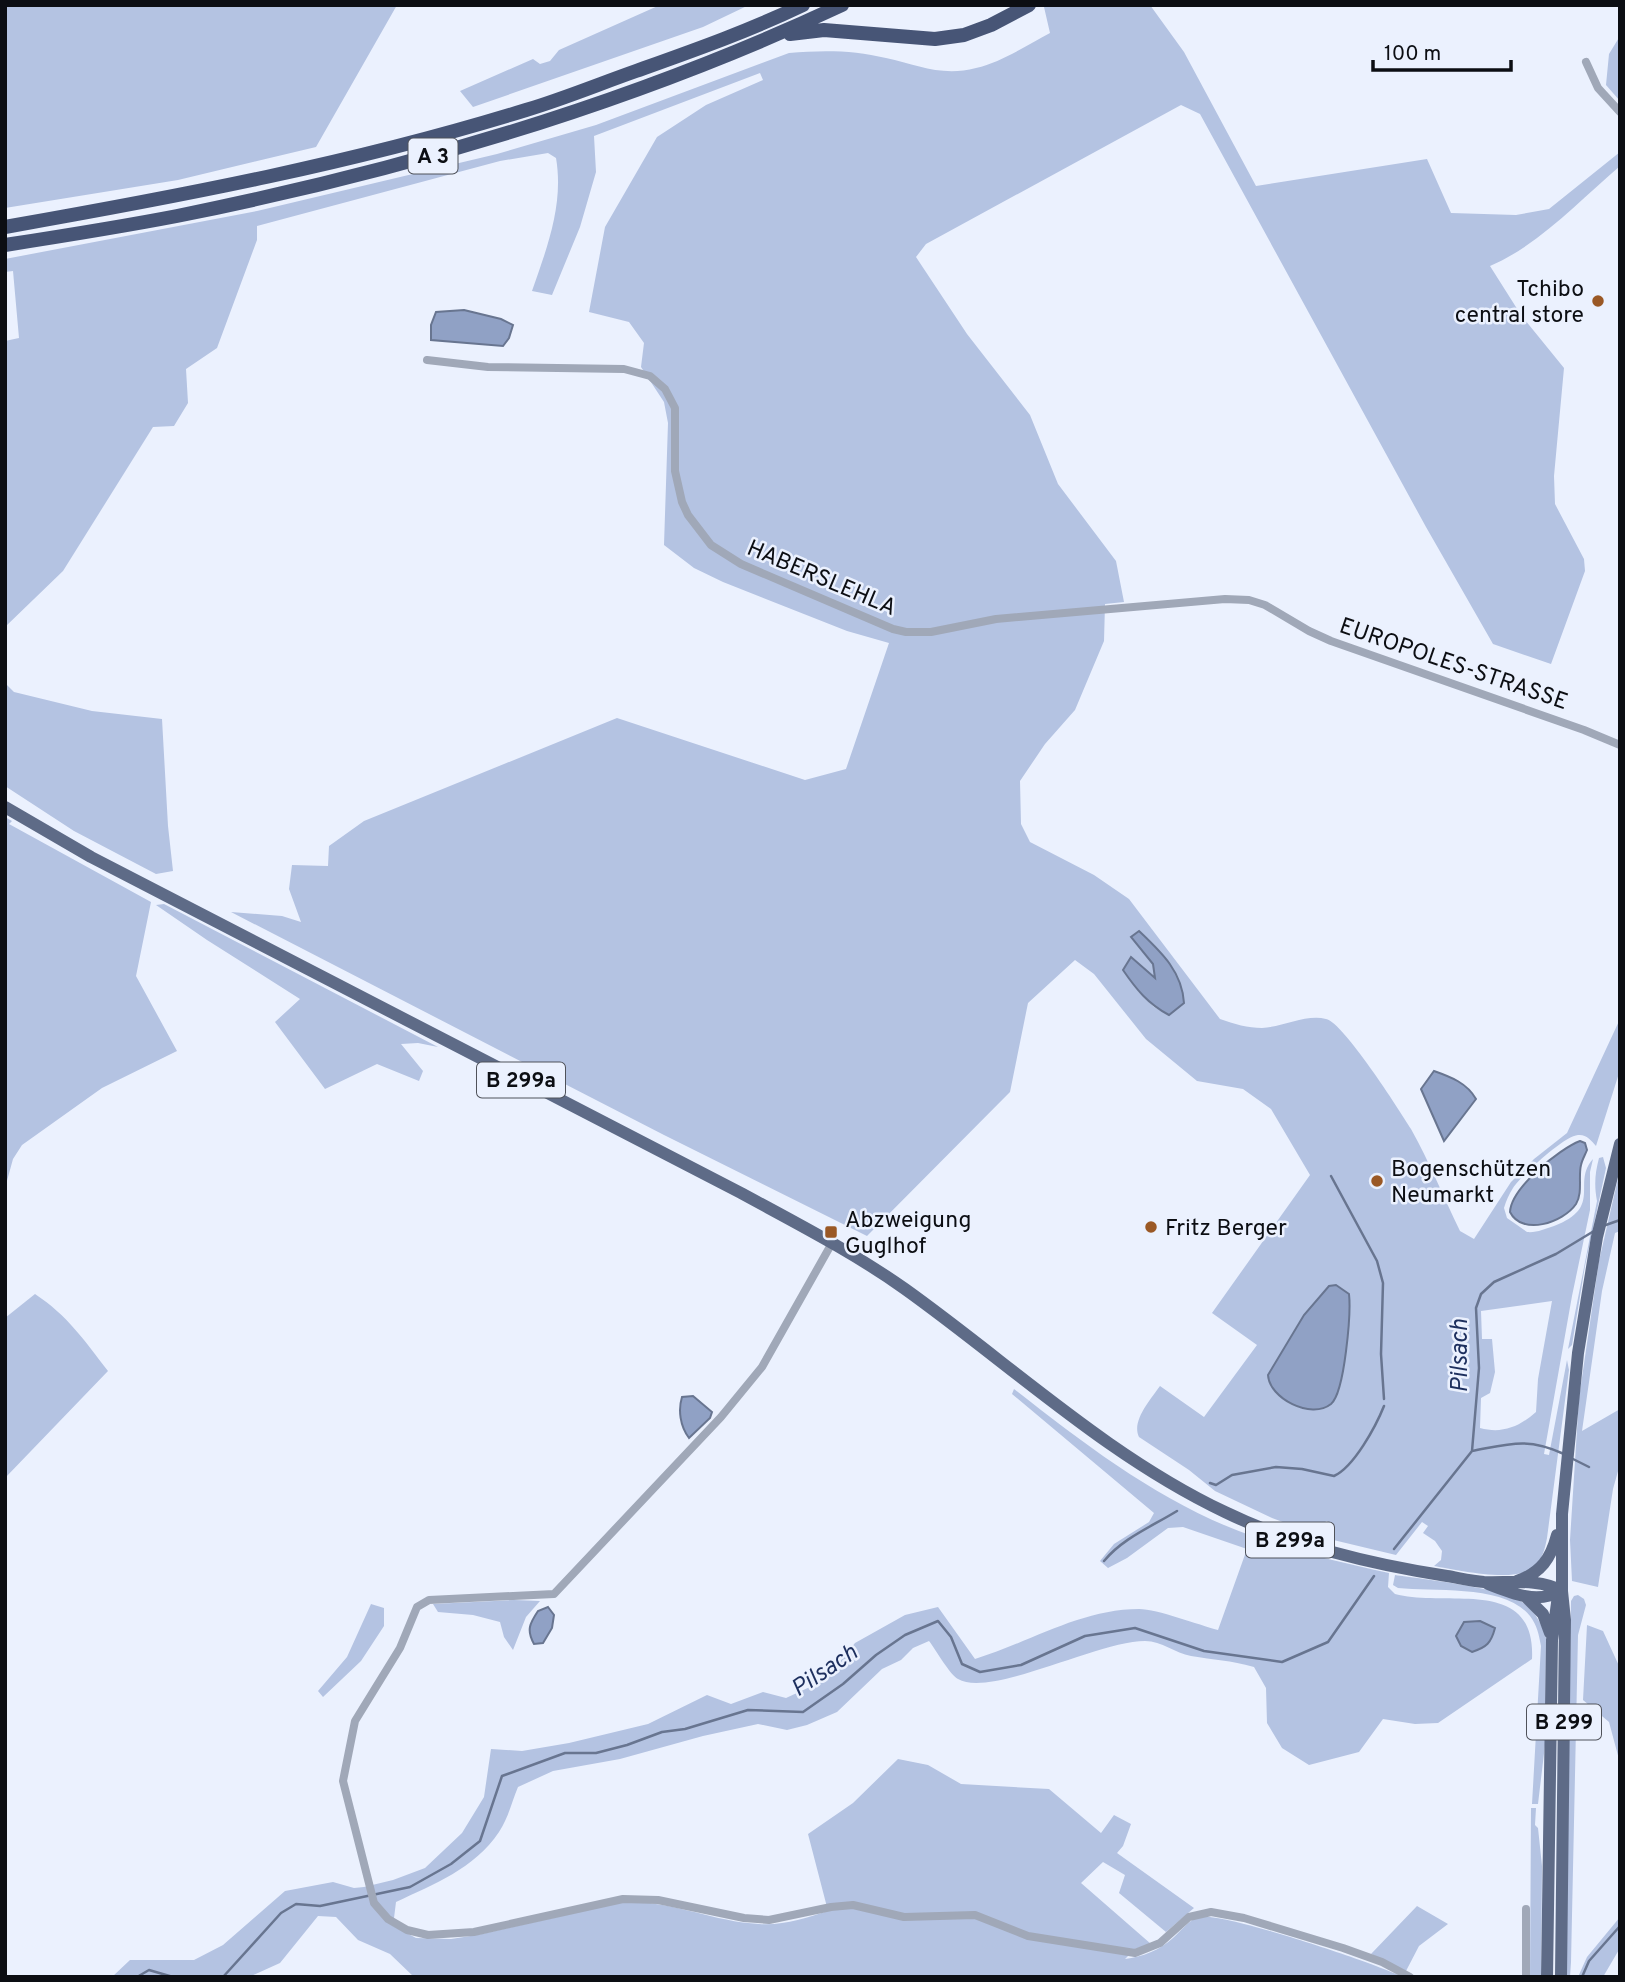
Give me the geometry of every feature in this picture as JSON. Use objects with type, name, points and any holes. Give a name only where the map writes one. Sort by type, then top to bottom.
[{"type":"highway","name":"A 3","points":[[5,228],[310,169],[472,126],[528,110],[705,47],[803,5]]},
{"type":"highway","name":"A 3","points":[[5,246],[176,216],[276,195],[420,159],[534,125],[701,66],[842,5]]},
{"type":"highway","points":[[775,36],[824,30],[935,38],[964,35],[991,25],[1029,5]]},
{"type":"main road","name":"B 299a","points":[[5,807],[91,857],[741,1192],[832,1242],[902,1287],[1125,1455],[1201,1500],[1254,1526],[1316,1548],[1397,1567],[1482,1582],[1526,1597],[1547,1597],[1562,1591]]},
{"type":"main road","name":"B 299","points":[[1561,1977],[1565,1620],[1562,1591],[1562,1514],[1582,1318],[1597,1237],[1620,1144]]},
{"type":"main road","points":[[1517,1581],[1532,1575],[1546,1562],[1554,1547],[1562,1514]]},
{"type":"main road","name":"B 299a","points":[[1482,1582],[1517,1581],[1550,1585],[1562,1591]]},
{"type":"main road","name":"B 299","points":[[1547,1977],[1552,1640],[1557,1603],[1562,1591]]},
{"type":"main road","points":[[1526,1597],[1543,1614],[1552,1640]]},
{"type":"street","points":[[1586,62],[1598,88],[1620,112]]},
{"type":"street","name":"HABERSLEHLA","points":[[427,360],[522,368],[624,369],[650,376],[665,389],[675,408],[675,471],[682,502],[688,515],[711,545],[741,564],[892,629],[931,632],[996,619],[1203,600],[1249,600],[1279,611]]},
{"type":"street","name":"EUROPOLES-STRASSE","points":[[1279,611],[1309,631],[1331,640],[1620,745]]},
{"type":"street","points":[[832,1242],[762,1367],[721,1418],[554,1594],[429,1600],[417,1608],[400,1648],[355,1721],[343,1781],[374,1903],[388,1919],[407,1930],[428,1935],[474,1932],[623,1899],[658,1900],[744,1919],[769,1920],[831,1906],[853,1905],[904,1917],[975,1915],[1028,1936],[1135,1953],[1160,1943],[1194,1915],[1211,1912],[1244,1918],[1343,1948],[1382,1962],[1408,1976]]},
{"type":"street","points":[[1526,1909],[1526,1977]]},
{"type":"shaded area","points":[[5,5],[397,5],[316,147],[178,180],[5,208]]},
{"type":"shaded area","points":[[660,5],[749,5],[703,27],[473,107],[460,91],[533,59],[540,64],[550,61],[559,50]]},
{"type":"shaded area","points":[[1150,5],[1184,52],[1256,186],[1427,159],[1451,213],[1516,215],[1549,209],[1620,152],[1620,166],[1574,207],[1525,246],[1490,266],[1521,315],[1564,368],[1554,476],[1555,504],[1584,559],[1585,571],[1551,664],[1493,644],[1200,114],[1181,105],[926,244],[916,257],[967,334],[1030,415],[1058,484],[1116,561],[1124,602],[1105,604],[1104,641],[1075,710],[1045,744],[1020,781],[1021,824],[1030,842],[1094,875],[1129,899],[1220,1019],[1257,1028],[1311,1018],[1326,1019],[1334,1024],[1371,1068],[1411,1129],[1460,1231],[1474,1239],[1511,1182],[1534,1159],[1567,1133],[1620,1019],[1620,1070],[1596,1146],[1581,1135],[1563,1142],[1518,1182],[1504,1208],[1507,1218],[1527,1232],[1554,1226],[1569,1219],[1583,1203],[1587,1168],[1593,1159],[1590,1172],[1590,1210],[1544,1454],[1549,1455],[1567,1360],[1569,1370],[1547,1538],[1539,1561],[1524,1572],[1499,1575],[1434,1566],[1441,1560],[1442,1551],[1435,1541],[1423,1533],[1428,1526],[1422,1522],[1396,1555],[1325,1538],[1331,1523],[1326,1521],[1318,1535],[1272,1518],[1215,1491],[1139,1437],[1137,1431],[1140,1417],[1160,1386],[1204,1417],[1257,1345],[1212,1313],[1310,1175],[1271,1109],[1243,1089],[1197,1081],[1146,1039],[1094,974],[1075,960],[1028,1003],[1010,1092],[867,1236],[664,1135],[231,912],[282,916],[301,922],[289,889],[292,865],[328,866],[329,846],[364,821],[617,718],[805,780],[846,769],[889,643],[847,631],[723,582],[694,568],[664,545],[668,423],[664,402],[641,367],[644,343],[629,322],[589,312],[605,227],[657,137],[706,105],[763,80],[760,73],[594,136],[596,172],[580,227],[552,295],[532,291],[553,226],[558,192],[556,158],[548,153],[500,161],[257,226],[257,240],[217,348],[186,369],[188,403],[174,426],[153,427],[63,571],[5,627],[5,341],[19,338],[13,271],[5,272],[5,259],[257,211],[497,154],[596,125],[789,53],[850,52],[941,71],[976,68],[1005,57],[1050,33],[1044,7]],"holes":[[[1153,964],[1169,1015],[1154,1007],[1138,991],[1155,980]],[[1552,1301],[1538,1379],[1536,1412],[1510,1428],[1480,1428],[1481,1398],[1490,1393],[1495,1372],[1492,1339],[1482,1339],[1481,1311]]]},
{"type":"shaded area","points":[[1620,36],[1620,101],[1606,85],[1609,54]]},
{"type":"shaded area","points":[[464,310],[501,319],[513,325],[503,346],[431,340],[431,325],[436,312]]},
{"type":"shaded area","points":[[5,683],[14,692],[92,711],[162,719],[173,871],[156,874],[74,831],[5,786]]},
{"type":"shaded area","points":[[5,817],[12,821],[9,824],[151,902],[136,976],[177,1051],[102,1088],[22,1145],[13,1159],[5,1188]]},
{"type":"shaded area","points":[[164,904],[438,1047],[418,1043],[401,1044],[423,1071],[419,1081],[377,1064],[325,1089],[275,1022],[300,999],[156,905]]},
{"type":"shaded area","points":[[1139,931],[1169,963],[1179,981],[1184,1003],[1169,1015],[1143,996],[1123,970],[1131,957],[1155,978],[1153,964],[1131,937]]},
{"type":"shaded area","points":[[1434,1071],[1463,1085],[1476,1099],[1444,1141],[1421,1089]]},
{"type":"shaded area","points":[[1580,1141],[1585,1143],[1587,1150],[1581,1165],[1576,1204],[1562,1217],[1543,1224],[1524,1224],[1516,1219],[1510,1212],[1512,1202],[1527,1181],[1560,1152]]},
{"type":"shaded area","points":[[1603,1157],[1606,1168],[1585,1266],[1572,1345],[1568,1349],[1597,1201],[1595,1184],[1599,1158]]},
{"type":"shaded area","points":[[1620,1170],[1620,1231],[1615,1233],[1602,1291],[1582,1431],[1620,1409],[1620,1464],[1613,1489],[1598,1587],[1572,1581],[1570,1540],[1579,1398],[1599,1261]]},
{"type":"shaded area","points":[[1336,1285],[1349,1294],[1348,1334],[1340,1384],[1331,1404],[1323,1408],[1303,1408],[1283,1399],[1270,1384],[1268,1375],[1304,1315],[1329,1286]]},
{"type":"shaded area","points":[[35,1294],[66,1320],[108,1371],[5,1478],[5,1318]]},
{"type":"shaded area","points":[[1014,1389],[1128,1473],[1222,1524],[1288,1548],[1389,1573],[1388,1587],[1395,1594],[1484,1600],[1504,1605],[1520,1615],[1529,1633],[1532,1659],[1438,1723],[1415,1724],[1383,1719],[1359,1752],[1309,1765],[1282,1748],[1267,1723],[1266,1688],[1254,1667],[1191,1656],[1145,1641],[1125,1643],[995,1681],[974,1683],[955,1677],[929,1641],[913,1648],[901,1660],[882,1669],[837,1712],[807,1725],[787,1730],[758,1724],[620,1759],[553,1771],[518,1787],[505,1821],[489,1845],[452,1874],[396,1902],[393,1926],[416,1938],[451,1939],[624,1902],[658,1904],[759,1924],[785,1923],[828,1911],[808,1834],[853,1803],[898,1759],[928,1765],[961,1784],[1049,1789],[1101,1833],[1114,1815],[1131,1824],[1123,1846],[1117,1853],[1194,1908],[1166,1932],[1119,1893],[1125,1875],[1103,1862],[1081,1883],[1151,1944],[1135,1949],[1125,1959],[1144,1955],[1162,1946],[1198,1917],[1212,1917],[1265,1929],[1403,1977],[414,1977],[390,1954],[358,1940],[336,1917],[318,1916],[280,1963],[249,1977],[112,1977],[130,1960],[194,1960],[223,1945],[285,1891],[333,1882],[354,1888],[364,1887],[425,1868],[462,1833],[484,1797],[491,1749],[522,1751],[648,1724],[707,1695],[731,1704],[763,1692],[786,1698],[825,1680],[855,1643],[905,1615],[938,1607],[975,1659],[1076,1620],[1118,1610],[1139,1609],[1167,1614],[1218,1630],[1247,1549],[1183,1527],[1168,1528],[1127,1558],[1108,1568],[1100,1561],[1114,1544],[1149,1522],[1154,1513],[1012,1394]]},
{"type":"shaded area","points":[[693,1396],[712,1412],[710,1418],[689,1438],[682,1423],[680,1407],[682,1397]]},
{"type":"shaded area","points":[[1395,1575],[1498,1592],[1522,1602],[1537,1618],[1546,1638],[1545,1745],[1538,1804],[1532,1804],[1541,1646],[1532,1619],[1519,1606],[1487,1594],[1398,1588],[1393,1585]]},
{"type":"shaded area","points":[[1578,1595],[1584,1599],[1586,1605],[1578,1635],[1571,1962],[1570,1977],[1565,1977],[1571,1601]]},
{"type":"shaded area","points":[[540,1601],[526,1617],[513,1650],[504,1637],[500,1622],[473,1615],[438,1612],[433,1604]]},
{"type":"shaded area","points":[[371,1604],[384,1608],[384,1626],[361,1661],[323,1697],[318,1691],[347,1657]]},
{"type":"shaded area","points":[[548,1607],[554,1615],[552,1628],[543,1643],[534,1644],[530,1635],[531,1623],[538,1611]]},
{"type":"shaded area","points":[[1480,1621],[1495,1628],[1488,1644],[1472,1652],[1461,1646],[1456,1636],[1464,1622]]},
{"type":"shaded area","points":[[1587,1625],[1603,1631],[1620,1668],[1620,1763],[1609,1722],[1583,1700]]},
{"type":"shaded area","points":[[1531,1808],[1536,1808],[1535,1825],[1538,1828],[1542,1866],[1541,1977],[1530,1977]]},
{"type":"shaded area","points":[[1417,1906],[1448,1924],[1419,1946],[1406,1971],[1371,1954]]},
{"type":"shaded area","points":[[1620,1917],[1620,1948],[1603,1977],[1578,1977],[1587,1957]]},
{"type":"waterway","points":[[1331,1176],[1377,1261],[1383,1283],[1381,1354],[1384,1399]]},
{"type":"waterway","name":"Pilsach","points":[[1603,1226],[1620,1220]]},
{"type":"waterway","name":"Pilsach","points":[[1394,1549],[1472,1451],[1479,1368],[1476,1308],[1481,1294],[1494,1282],[1556,1254],[1594,1231]]},
{"type":"waterway","points":[[1210,1483],[1216,1485],[1232,1475],[1276,1467],[1334,1476],[1356,1455],[1370,1435],[1384,1406]]},
{"type":"waterway","points":[[1472,1451],[1508,1444],[1529,1444],[1564,1454]]},
{"type":"waterway","points":[[1573,1459],[1589,1467]]},
{"type":"waterway","points":[[1104,1561],[1129,1539],[1177,1511]]},
{"type":"waterway","name":"Pilsach","points":[[223,1977],[281,1913],[296,1904],[320,1906],[410,1887],[451,1864],[480,1841],[502,1776],[565,1753],[596,1753],[662,1732],[685,1729],[748,1710],[803,1712],[905,1635],[938,1621],[951,1637],[962,1664],[980,1672],[1021,1665],[1085,1636],[1135,1628],[1204,1651],[1282,1662],[1328,1642],[1374,1576]]},
{"type":"waterway","points":[[1582,1977],[1589,1961],[1620,1926]]},
{"type":"waterway","name":"Pilsach","points":[[137,1977],[149,1970],[173,1977]]},
{"type":"place","name":"Tchibo central store","points":[[1598,301]]},
{"type":"place","name":"Bogenschützen Neumarkt","points":[[1377,1181]]},
{"type":"place","name":"Fritz Berger","points":[[1151,1227]]},
{"type":"place","name":"Abzweigung Guglhof","points":[[831,1232]]}]
